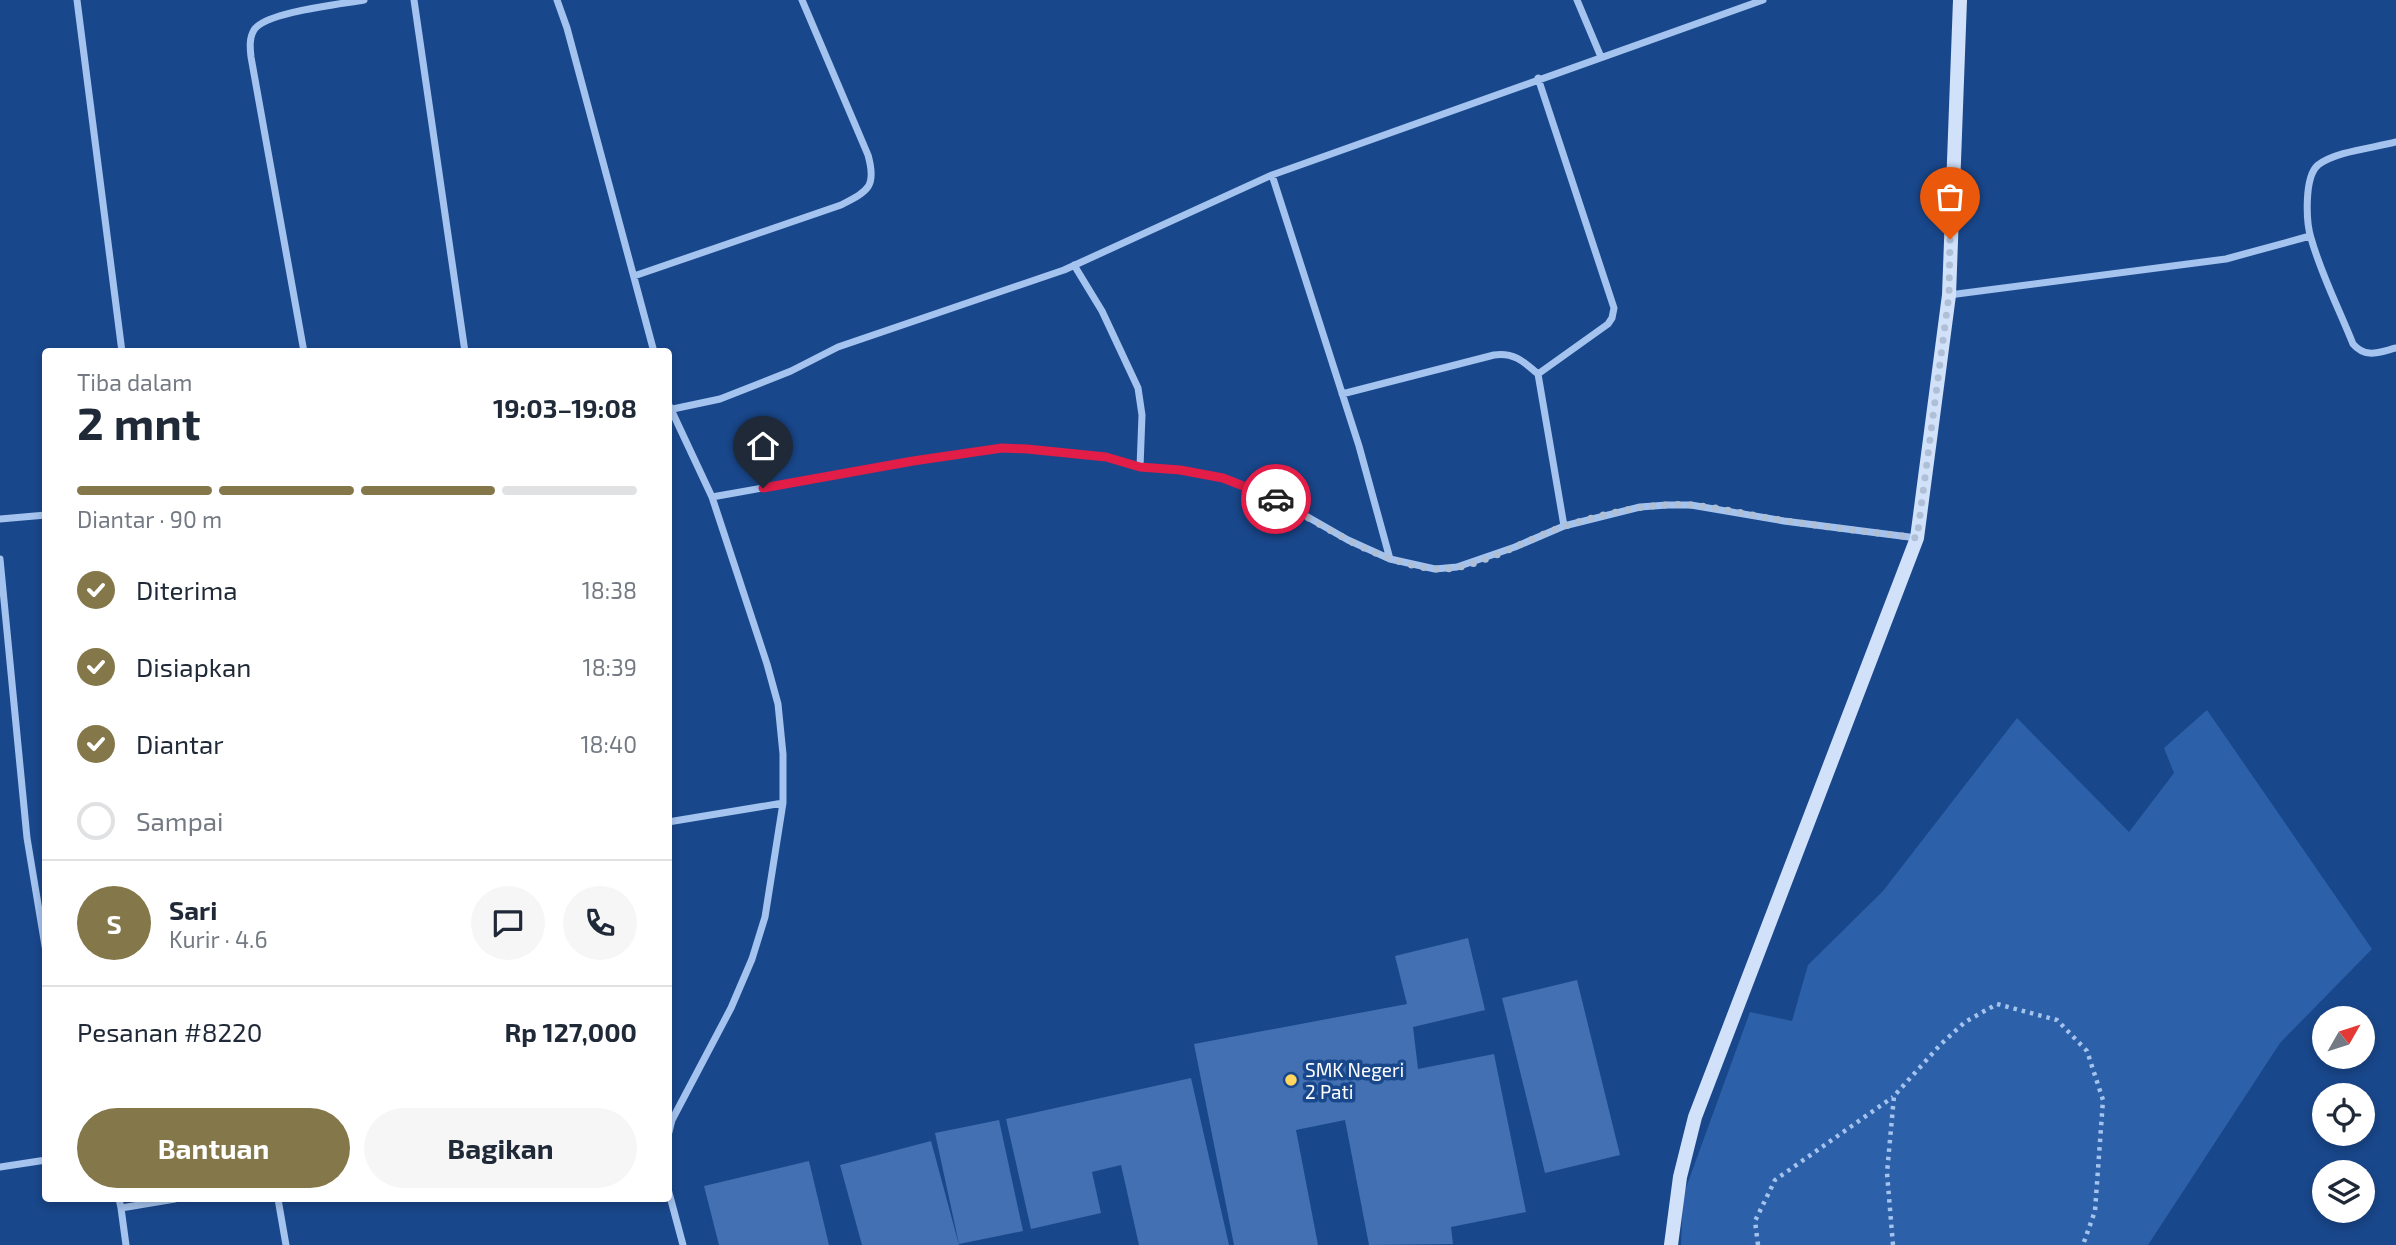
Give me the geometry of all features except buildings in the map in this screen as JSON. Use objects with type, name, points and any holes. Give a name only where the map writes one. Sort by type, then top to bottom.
[{"type":"main road","points":[[1671,1245],[1680,1177],[1695,1117],[1917,538],[1949,295],[1960,0]]},
{"type":"street","points":[[77,0],[121,348]]},
{"type":"street","points":[[302,348],[250,57],[250,41],[254,29],[267,20],[365,0]]},
{"type":"street","points":[[414,0],[464,348]]},
{"type":"street","points":[[557,0],[567,28],[653,348]]},
{"type":"street","points":[[634,276],[841,205],[864,193],[872,183],[868,155],[802,0]]},
{"type":"street","points":[[1577,0],[1601,57]]},
{"type":"street","points":[[672,407],[720,399],[790,371],[838,347],[1074,265],[1272,175],[1763,0]]},
{"type":"street","points":[[1538,79],[1614,309],[1608,324],[1538,374]]},
{"type":"street","points":[[2396,142],[2332,157],[2314,169],[2308,182],[2310,236],[2353,344],[2364,354],[2396,348]]},
{"type":"street","points":[[1272,175],[1359,446],[1390,559]]},
{"type":"street","points":[[1949,295],[2226,259],[2310,236]]},
{"type":"street","points":[[1074,265],[1102,311],[1138,388],[1142,415],[1140,467]]},
{"type":"street","points":[[1342,394],[1504,354],[1516,356],[1538,374],[1564,526]]},
{"type":"street","points":[[672,414],[712,497],[778,704],[783,754],[783,803],[765,917],[752,959],[731,1008],[672,1115]]},
{"type":"street","points":[[712,497],[1002,448],[1106,457],[1140,467],[1180,470],[1223,478],[1271,496],[1348,540],[1390,559],[1435,569],[1457,568],[1564,526],[1640,507],[1691,505],[1784,521],[1917,538]]},
{"type":"street","points":[[0,519],[42,515]]},
{"type":"street","points":[[0,559],[27,838],[42,928]]},
{"type":"street","points":[[672,821],[783,803]]},
{"type":"street","points":[[0,1167],[42,1161]]},
{"type":"street","points":[[120,1202],[126,1245]]},
{"type":"street","points":[[121,1208],[157,1202]]},
{"type":"street","points":[[279,1202],[286,1245]]},
{"type":"street","points":[[671,1202],[683,1245]]},
{"type":"path","points":[[1758,1245],[1755,1221],[1775,1180],[1894,1096],[1965,1022],[1997,1004],[2057,1020],[2087,1051],[2103,1100],[2095,1211],[2083,1245]]},
{"type":"path","points":[[1893,1245],[1887,1172],[1894,1096]]},
{"type":"shaded area","points":[[2207,710],[2372,949],[2316,1006],[2312,1006],[2312,1010],[2280,1043],[2148,1245],[1681,1245],[1683,1196],[1750,1012],[1792,1021],[1808,965],[1883,891],[2017,718],[2129,832],[2174,773],[2164,748]]},
{"type":"way so far","points":[[1276,499],[1348,540],[1390,559],[1435,569],[1457,568],[1564,526],[1640,507],[1667,505],[1691,505],[1784,521],[1917,538],[1949,295],[1950,239]]},
{"type":"place","name":"SMK Negeri 2 Pati","points":[[1291,1080]]},
{"type":"route","points":[[763,488],[1002,448],[1106,457],[1140,467],[1180,470],[1223,478],[1276,499]]}]
